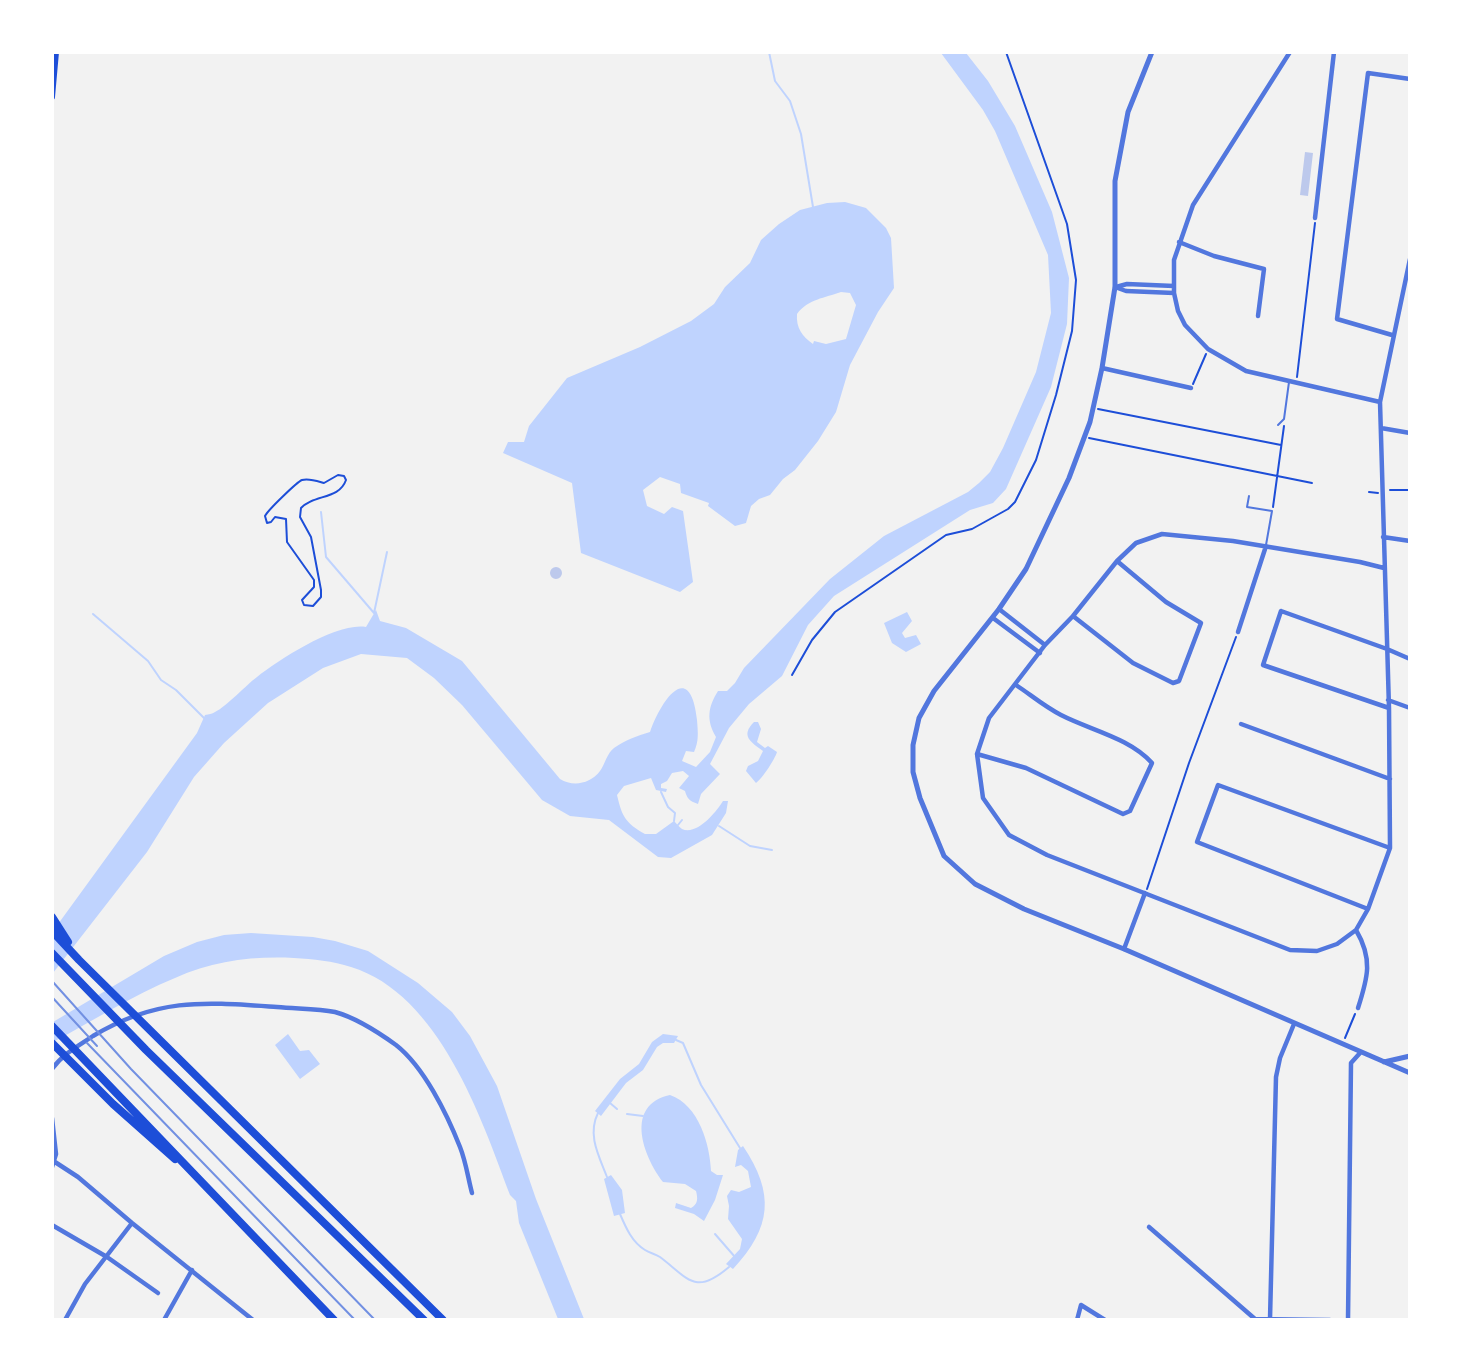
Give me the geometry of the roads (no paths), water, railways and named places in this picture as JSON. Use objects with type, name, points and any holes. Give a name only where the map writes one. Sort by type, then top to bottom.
[{"type":"highway","points":[[52,916],[79,960]]},
{"type":"highway","points":[[52,931],[440,1320]]},
{"type":"highway","points":[[52,953],[146,1050],[424,1320]]},
{"type":"highway","points":[[52,1026],[334,1320]]},
{"type":"highway","points":[[52,1044],[229,1208]]},
{"type":"main road","points":[[52,97],[56,52]]},
{"type":"street","points":[[1152,52],[1128,112],[1115,181],[1115,287],[1102,368],[1085,437],[1069,478],[1026,569],[993,618],[934,691],[917,724],[913,745],[914,772],[920,798],[944,856],[975,884],[1003,900],[1124,949],[1409,1073]]},
{"type":"street","points":[[1290,52],[1193,205],[1174,260],[1174,293],[1178,311],[1185,325],[1208,349],[1246,371],[1380,402]]},
{"type":"street","points":[[1315,218],[1334,52]]},
{"type":"street","points":[[1392,335],[1337,319],[1368,72],[1409,79]]},
{"type":"street","points":[[1178,242],[1214,256],[1264,269],[1265,278],[1258,316]]},
{"type":"street","points":[[1384,568],[1266,546],[1162,534],[1136,543],[1117,561],[1073,616],[1045,645],[989,718],[977,754],[983,798],[1009,835],[1047,855],[1290,950],[1317,951],[1337,944],[1356,930],[1368,909],[1390,848],[1390,779],[1380,402],[1409,259]]},
{"type":"street","points":[[1115,287],[1126,284],[1174,286]]},
{"type":"street","points":[[1115,287],[1126,291],[1174,293]]},
{"type":"street","points":[[1102,368],[1191,388]]},
{"type":"street","points":[[1381,428],[1409,433]]},
{"type":"street","points":[[1382,537],[1409,541]]},
{"type":"street","points":[[1238,632],[1266,546]]},
{"type":"street","points":[[1073,616],[1133,663],[1173,683],[1179,681],[1201,623],[1166,602],[1117,561]]},
{"type":"street","points":[[999,610],[1045,645]]},
{"type":"street","points":[[1388,708],[1263,665],[1281,611],[1409,659]]},
{"type":"street","points":[[993,618],[1040,653]]},
{"type":"street","points":[[977,754],[1026,768],[1123,814],[1130,811],[1142,790],[1152,763],[1149,759],[1125,744],[1060,714],[1016,685]]},
{"type":"street","points":[[1388,700],[1409,708]]},
{"type":"street","points":[[1241,724],[1390,779]]},
{"type":"street","points":[[1368,909],[1197,842],[1218,785],[1390,848]]},
{"type":"street","points":[[1124,949],[1145,893]]},
{"type":"street","points":[[1356,930],[1365,945],[1368,964],[1367,980],[1358,1008]]},
{"type":"street","points":[[52,1069],[69,1052],[107,1028],[157,1008],[178,1004],[243,1004],[338,1013],[380,1034],[398,1046],[410,1060],[444,1112],[460,1147],[472,1193]]},
{"type":"street","points":[[1270,1319],[1276,1077],[1280,1058],[1294,1024]]},
{"type":"street","points":[[1348,1320],[1351,1063],[1360,1053]]},
{"type":"street","points":[[1381,1062],[1409,1056]]},
{"type":"street","points":[[52,1118],[56,1146],[54,1164],[78,1177],[253,1320]]},
{"type":"street","points":[[65,1320],[85,1284],[132,1223]]},
{"type":"street","points":[[52,1225],[107,1257],[158,1293]]},
{"type":"street","points":[[1149,1227],[1255,1319],[1330,1320]]},
{"type":"street","points":[[164,1319],[192,1270]]},
{"type":"street","points":[[1077,1320],[1081,1305],[1105,1320]]},
{"type":"lane","points":[[1278,425],[1284,419],[1289,381]]},
{"type":"lane","points":[[1249,496],[1247,507],[1272,511],[1266,546]]},
{"type":"water","points":[[941,53],[966,53],[988,81],[1015,126],[1052,212],[1069,278],[1067,324],[1051,387],[1006,489],[993,503],[970,510],[834,596],[808,625],[782,676],[749,704],[729,728],[710,764],[720,774],[701,794],[698,804],[679,788],[689,776],[683,771],[672,773],[667,781],[661,784],[661,788],[667,789],[666,792],[656,790],[651,778],[624,786],[617,795],[625,818],[645,834],[656,834],[674,821],[682,829],[694,829],[706,821],[723,801],[728,801],[726,813],[712,835],[671,858],[658,857],[609,820],[570,816],[542,800],[462,705],[434,678],[407,658],[361,654],[323,668],[268,703],[224,743],[194,777],[147,852],[53,973],[53,931],[197,733],[205,715],[220,709],[267,669],[309,643],[340,630],[366,627],[376,610],[380,621],[406,628],[462,661],[560,779],[570,783],[591,779],[600,771],[614,748],[650,732],[667,698],[682,688],[688,691],[693,701],[698,733],[694,752],[686,751],[682,761],[696,767],[710,752],[716,737],[709,714],[718,691],[727,691],[735,683],[744,668],[830,579],[884,536],[968,492],[990,472],[1036,372],[1051,313],[1048,255],[995,131]]},
{"type":"water","points":[[845,202],[866,208],[886,228],[891,238],[894,288],[850,365],[836,412],[818,441],[770,495],[751,506],[746,523],[735,526],[708,506],[709,503],[681,493],[680,484],[660,477],[643,490],[647,506],[664,514],[672,507],[683,511],[693,582],[680,592],[581,553],[572,483],[503,453],[508,442],[524,442],[529,426],[567,378],[640,347],[691,321],[714,304],[725,287],[750,263],[761,240],[779,224],[800,210],[827,203]],"holes":[[[841,292],[850,293],[856,305],[846,339],[826,344],[814,341],[813,344],[800,331],[797,314],[812,302]]]},
{"type":"water","points":[[907,612],[912,621],[902,633],[905,638],[916,635],[921,644],[906,652],[892,643],[884,623]]},
{"type":"water","points":[[754,722],[758,722],[761,729],[757,742],[777,752],[756,783],[746,771],[748,766],[758,761],[763,751],[751,742],[748,735]]},
{"type":"water","points":[[251,933],[313,937],[368,951],[418,983],[452,1012],[470,1036],[497,1086],[536,1199],[584,1319],[558,1319],[519,1223],[516,1201],[510,1195],[485,1130],[453,1062],[432,1030],[409,1003],[382,981],[337,963],[301,958],[233,961],[204,967],[159,985],[53,1042],[53,1022],[164,956],[197,942],[224,935]]},
{"type":"water","points":[[288,1034],[300,1051],[309,1050],[320,1064],[300,1079],[275,1045]]},
{"type":"water","points":[[663,1034],[678,1036],[674,1043],[663,1043],[657,1047],[643,1070],[626,1083],[601,1116],[595,1111],[620,1079],[639,1064],[652,1042]]},
{"type":"water","points":[[670,1095],[688,1107],[695,1117],[705,1138],[711,1171],[723,1175],[715,1200],[704,1221],[694,1214],[675,1208],[676,1203],[691,1208],[697,1201],[696,1191],[685,1184],[663,1182],[644,1146],[642,1120],[647,1109],[656,1101]]},
{"type":"water","points":[[743,1146],[760,1180],[765,1210],[756,1239],[733,1269],[726,1264],[740,1249],[742,1239],[728,1219],[727,1196],[731,1190],[739,1192],[751,1187],[748,1171],[741,1165],[735,1167],[738,1150]]},
{"type":"water","points":[[611,1175],[622,1190],[625,1213],[614,1216],[604,1179]]},
{"type":"waterway","points":[[769,52],[775,81],[790,101],[801,134],[813,207]]},
{"type":"waterway","points":[[321,512],[326,557],[374,613]]},
{"type":"waterway","points":[[374,613],[387,552]]},
{"type":"waterway","points":[[93,614],[148,661],[161,680],[176,690],[204,718]]},
{"type":"waterway","points":[[661,792],[668,807],[675,813],[674,821]]},
{"type":"waterway","points":[[678,825],[682,820]]},
{"type":"waterway","points":[[719,826],[750,846],[772,850]]},
{"type":"waterway","points":[[676,1040],[683,1043],[701,1085],[740,1148]]},
{"type":"waterway","points":[[610,1103],[617,1109]]},
{"type":"waterway","points":[[598,1113],[594,1137],[607,1177]]},
{"type":"waterway","points":[[627,1114],[643,1116]]},
{"type":"waterway","points":[[620,1214],[640,1247],[660,1257],[693,1281],[708,1281],[729,1267]]},
{"type":"waterway","points":[[715,1234],[735,1257]]},
{"type":"railway","points":[[52,981],[131,1069],[375,1320]]},
{"type":"railway","points":[[52,997],[97,1046]]},
{"type":"railway","points":[[87,1043],[355,1320]]}]
